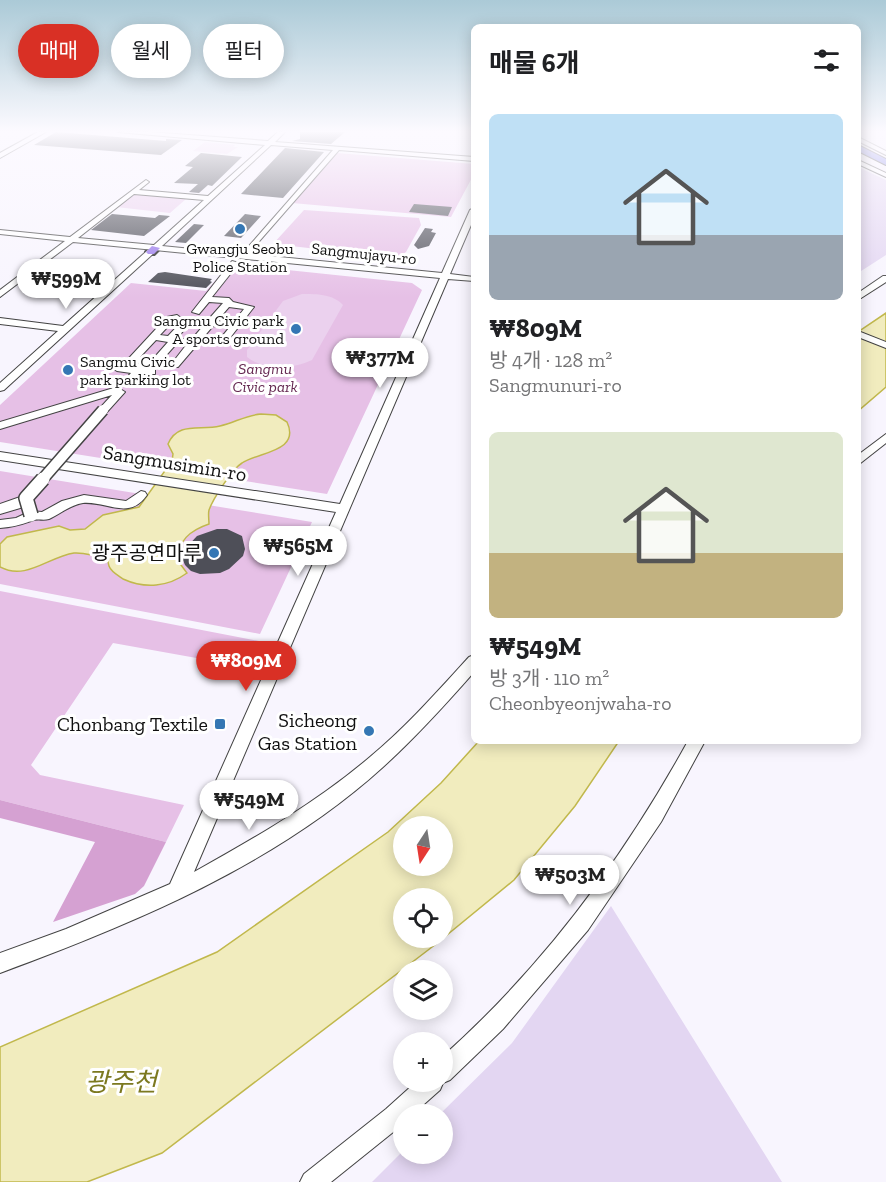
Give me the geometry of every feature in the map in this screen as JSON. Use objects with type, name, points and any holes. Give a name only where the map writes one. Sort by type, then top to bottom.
[{"type":"street","points":[[0,294],[139,187]]},
{"type":"street","points":[[0,388],[222,187]]},
{"type":"street","points":[[244,253],[303,187]]},
{"type":"street","points":[[133,192],[210,198]]},
{"type":"street","points":[[177,890],[471,217]]},
{"type":"street","name":"Sangmujayu-ro","points":[[0,232],[153,250],[471,282]]},
{"type":"street","name":"Sangmujayu-ro","points":[[0,237],[68,241]]},
{"type":"street","points":[[0,508],[22,501],[103,410],[118,391],[119,385],[128,382],[138,371],[151,365],[166,350],[188,320],[196,317],[196,312],[211,291],[236,263]]},
{"type":"street","points":[[861,295],[886,278]]},
{"type":"street","points":[[133,359],[151,365],[185,366],[210,324],[229,301],[208,298]]},
{"type":"street","points":[[153,337],[199,343],[223,341],[250,307],[226,304]]},
{"type":"street","points":[[177,318],[183,311],[196,312]]},
{"type":"street","points":[[138,371],[117,368],[133,359],[170,319],[235,326]]},
{"type":"street","points":[[0,321],[65,329]]},
{"type":"street","points":[[861,335],[886,345]]},
{"type":"street","points":[[175,364],[199,343]]},
{"type":"street","points":[[144,347],[185,353]]},
{"type":"street","points":[[0,426],[118,391]]},
{"type":"street","points":[[861,458],[886,437]]},
{"type":"street","name":"Sangmusimin-ro","points":[[0,456],[345,509]]},
{"type":"street","points":[[0,524],[19,522],[29,516],[44,516],[66,504],[84,499],[127,506],[141,495]]},
{"type":"street","points":[[22,501],[29,516]]},
{"type":"street","points":[[0,963],[138,909],[272,839],[358,777],[415,728],[471,664]]},
{"type":"street","points":[[453,1062],[495,1023],[556,954],[622,869],[667,798],[696,744]]},
{"type":"street","points":[[312,1182],[394,1117],[421,1092]]},
{"type":"shaded area","points":[[861,187],[886,187],[886,255],[861,271]]},
{"type":"shaded area","points":[[133,194],[186,199],[170,213],[116,207]]},
{"type":"shaded area","name":"Sangmu Civic park A sports ground","points":[[302,294],[330,297],[343,305],[312,360],[288,367],[279,367],[262,365],[247,357],[247,350],[283,301]]},
{"type":"shaded area","points":[[0,800],[166,842],[144,886],[135,894],[53,922],[95,842],[0,818]]},
{"type":"shaded area","points":[[611,906],[782,1182],[372,1182],[393,1161],[393,1164],[453,1164],[453,1104],[450,1104],[512,1043]]},
{"type":"green space","points":[[306,187],[467,187],[451,217],[292,203]]},
{"type":"green space","points":[[304,210],[419,218],[421,225],[406,252],[397,258],[273,244]]},
{"type":"green space","name":"Sangmu Civic park","points":[[230,264],[412,283],[422,290],[327,494],[0,442],[0,405],[131,283],[206,291]]},
{"type":"green space","points":[[0,471],[312,522],[260,634],[0,584]]},
{"type":"green space","points":[[0,591],[264,642],[252,668],[113,643],[31,765],[40,775],[184,805],[166,842],[0,800]]},
{"type":"water","points":[[886,313],[886,387],[861,408],[861,330]]},
{"type":"water","points":[[261,414],[276,415],[287,422],[290,432],[288,440],[276,450],[242,463],[228,478],[209,510],[209,524],[196,529],[186,537],[180,547],[178,561],[187,573],[180,578],[156,585],[131,582],[113,572],[107,557],[78,553],[64,555],[28,570],[10,571],[0,567],[0,544],[7,537],[59,526],[70,530],[85,529],[103,515],[139,507],[172,461],[173,454],[168,444],[178,432],[190,428],[220,426]]},
{"type":"water","name":"광주천","points":[[476,744],[617,744],[575,806],[514,880],[453,930],[453,888],[393,888],[393,948],[431,948],[415,960],[393,960],[393,977],[162,1153],[87,1182],[0,1182],[0,1047],[217,952],[393,827],[393,876],[453,876],[453,816],[405,816],[441,783]]},
{"type":"building","points":[[194,187],[206,187],[199,193],[189,192]]},
{"type":"building","points":[[248,187],[293,187],[283,198],[241,194]]},
{"type":"building","points":[[414,204],[452,207],[448,216],[409,212]]},
{"type":"building","points":[[112,214],[155,218],[159,215],[170,216],[144,236],[91,230]]},
{"type":"building","name":"Gwangju Seobu Police Station","points":[[245,214],[261,216],[241,238],[224,236]]},
{"type":"building","points":[[194,224],[204,225],[186,243],[175,242]]},
{"type":"building","points":[[425,228],[433,229],[431,232],[436,233],[429,246],[418,249],[414,245]]},
{"type":"building","points":[[158,273],[212,279],[210,281],[212,282],[206,288],[148,282]]},
{"type":"building","name":"광주공연마루","points":[[217,529],[227,529],[242,536],[245,549],[243,556],[229,569],[220,573],[200,574],[191,571],[182,558],[184,550],[197,536]]},
{"type":"place","name":"Gwangju Seobu Police Station","points":[[240,229]]},
{"type":"place","name":"Sangmu Civic park A sports ground","points":[[296,329]]},
{"type":"place","name":"Sangmu Civic park parking lot","points":[[68,370]]},
{"type":"place","name":"광주공연마루","points":[[214,553]]},
{"type":"place","name":"Chonbang Textile","points":[[220,724]]},
{"type":"place","name":"Sicheong Gas Station","points":[[369,731]]}]
